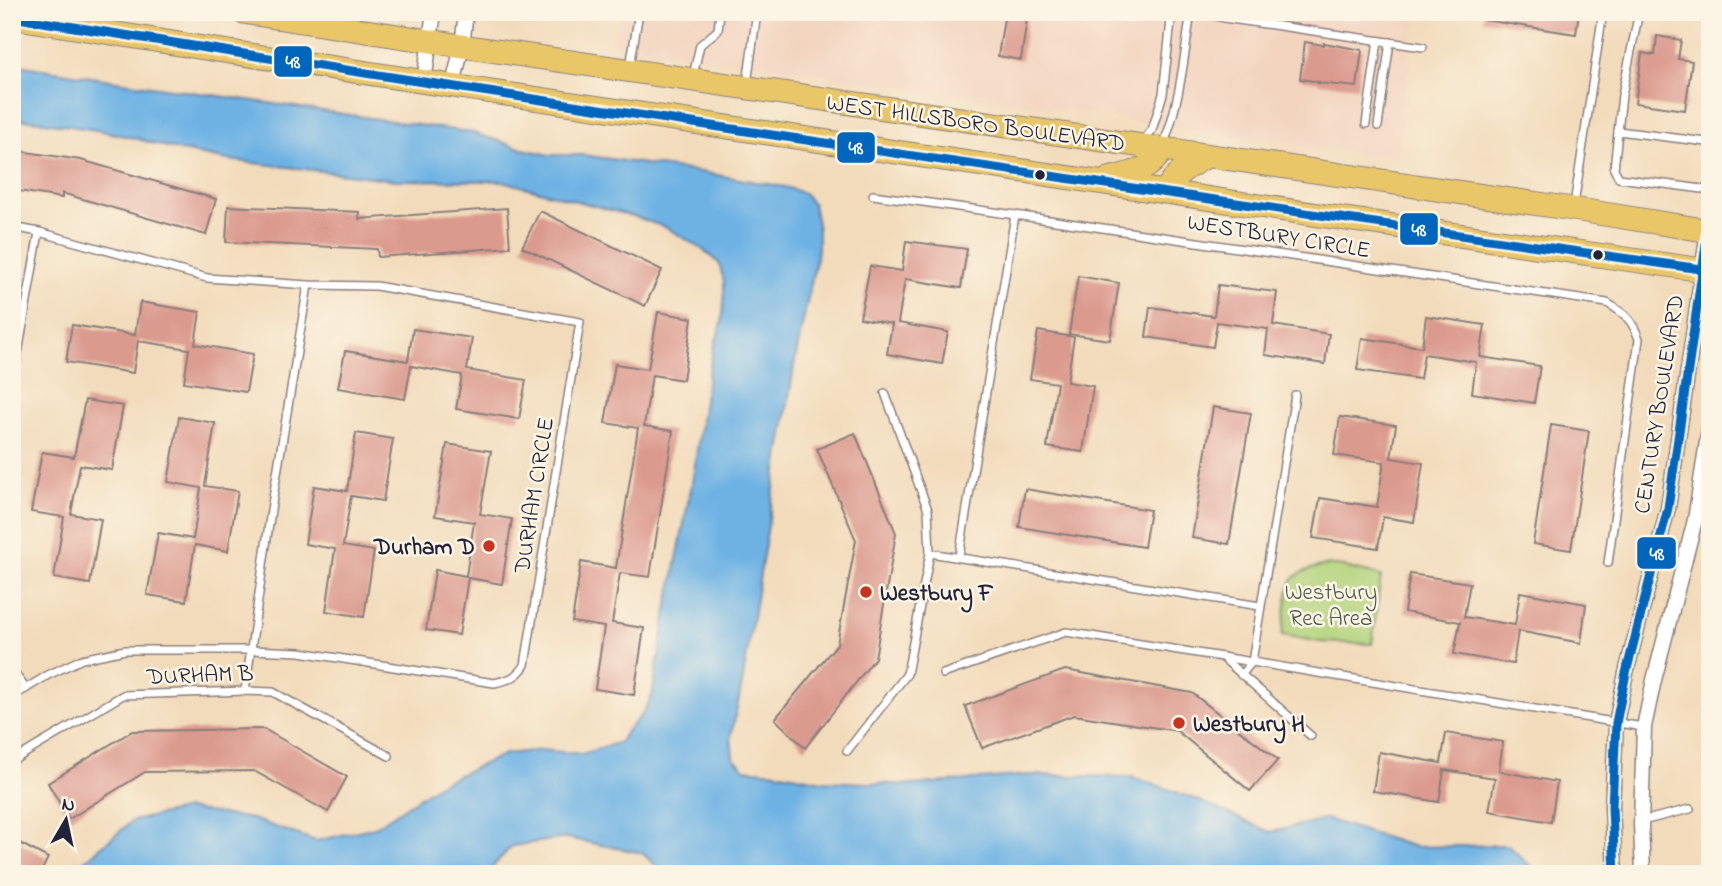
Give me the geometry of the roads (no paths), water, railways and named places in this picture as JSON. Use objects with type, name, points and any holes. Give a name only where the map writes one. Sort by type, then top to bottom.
[{"type":"main road","name":"WEST HILLSBORO BOULEVARD","points":[[243,12],[1709,229]]},
{"type":"main road","name":"WEST HILLSBORO BOULEVARD","points":[[12,17],[1346,219],[1706,270]]},
{"type":"main road","points":[[1102,181],[1144,169],[1156,160],[1162,150]]},
{"type":"main road","points":[[1166,191],[1181,171],[1207,156]]},
{"type":"street","points":[[424,81],[434,12]]},
{"type":"street","points":[[453,85],[466,12]]},
{"type":"street","name":"CENTURY BOULEVARD","points":[[1615,874],[1612,807],[1616,723],[1668,508],[1706,270],[1709,229]]},
{"type":"street","points":[[1643,874],[1641,821],[1644,727],[1695,520],[1710,422]]},
{"type":"lane","points":[[630,71],[639,12]]},
{"type":"lane","points":[[692,80],[701,45],[718,30],[720,12]]},
{"type":"lane","points":[[747,88],[757,12]]},
{"type":"lane","points":[[1139,146],[1152,130],[1163,94],[1172,12]]},
{"type":"lane","points":[[1162,150],[1178,97],[1191,12]]},
{"type":"lane","points":[[1198,12],[1423,47]]},
{"type":"lane","points":[[1573,209],[1603,12]]},
{"type":"lane","points":[[1639,12],[1622,95],[1614,169],[1619,177],[1710,190]]},
{"type":"lane","points":[[1366,124],[1378,41]]},
{"type":"lane","points":[[1378,126],[1390,43]]},
{"type":"lane","points":[[1618,131],[1707,142]]},
{"type":"lane","name":"WESTBURY CIRCLE","points":[[873,195],[1606,303],[1623,312],[1634,325],[1639,339],[1608,563]]},
{"type":"lane","points":[[959,557],[1015,215]]},
{"type":"lane","name":"DURHAM CIRCLE","points":[[12,227],[206,278],[308,285],[376,286],[580,321],[531,635],[525,665],[520,673],[510,680],[494,683],[300,652],[124,650],[82,659],[48,675],[12,697]]},
{"type":"lane","points":[[12,388],[39,232]]},
{"type":"lane","points":[[245,691],[308,285]]},
{"type":"lane","points":[[848,751],[907,674],[930,552],[928,510],[885,393]]},
{"type":"lane","points":[[1241,675],[1252,662],[1295,395]]},
{"type":"lane","points":[[930,552],[1261,606]]},
{"type":"lane","points":[[943,674],[1066,632],[1644,727]]},
{"type":"lane","points":[[1222,657],[1311,736]]},
{"type":"lane","points":[[12,670],[26,689]]},
{"type":"lane","name":"DURHAM B","points":[[12,761],[123,695],[245,691],[273,692],[389,756]]},
{"type":"lane","points":[[1641,821],[1689,808]]},
{"type":"water","points":[[12,64],[474,133],[550,155],[583,155],[700,172],[785,187],[804,193],[813,204],[818,229],[818,250],[795,360],[742,684],[731,736],[733,757],[745,769],[823,781],[912,785],[1027,775],[1132,777],[1193,798],[1270,832],[1326,819],[1415,847],[1508,845],[1539,874],[665,874],[642,853],[566,838],[512,846],[486,874],[69,874],[132,821],[187,809],[252,819],[316,841],[375,827],[441,783],[505,754],[542,750],[582,754],[620,742],[627,730],[642,715],[652,696],[693,478],[713,350],[722,323],[724,281],[719,263],[702,249],[667,228],[502,181],[396,180],[228,160],[102,131],[12,119]]},
{"type":"place","name":"Durham D","points":[[489,546]]},
{"type":"place","name":"Westbury F","points":[[866,592]]},
{"type":"place","name":"Westbury H","points":[[1179,723]]},
{"type":"park label","name":"Westbury Rec Area","points":[[1331,604]]}]
